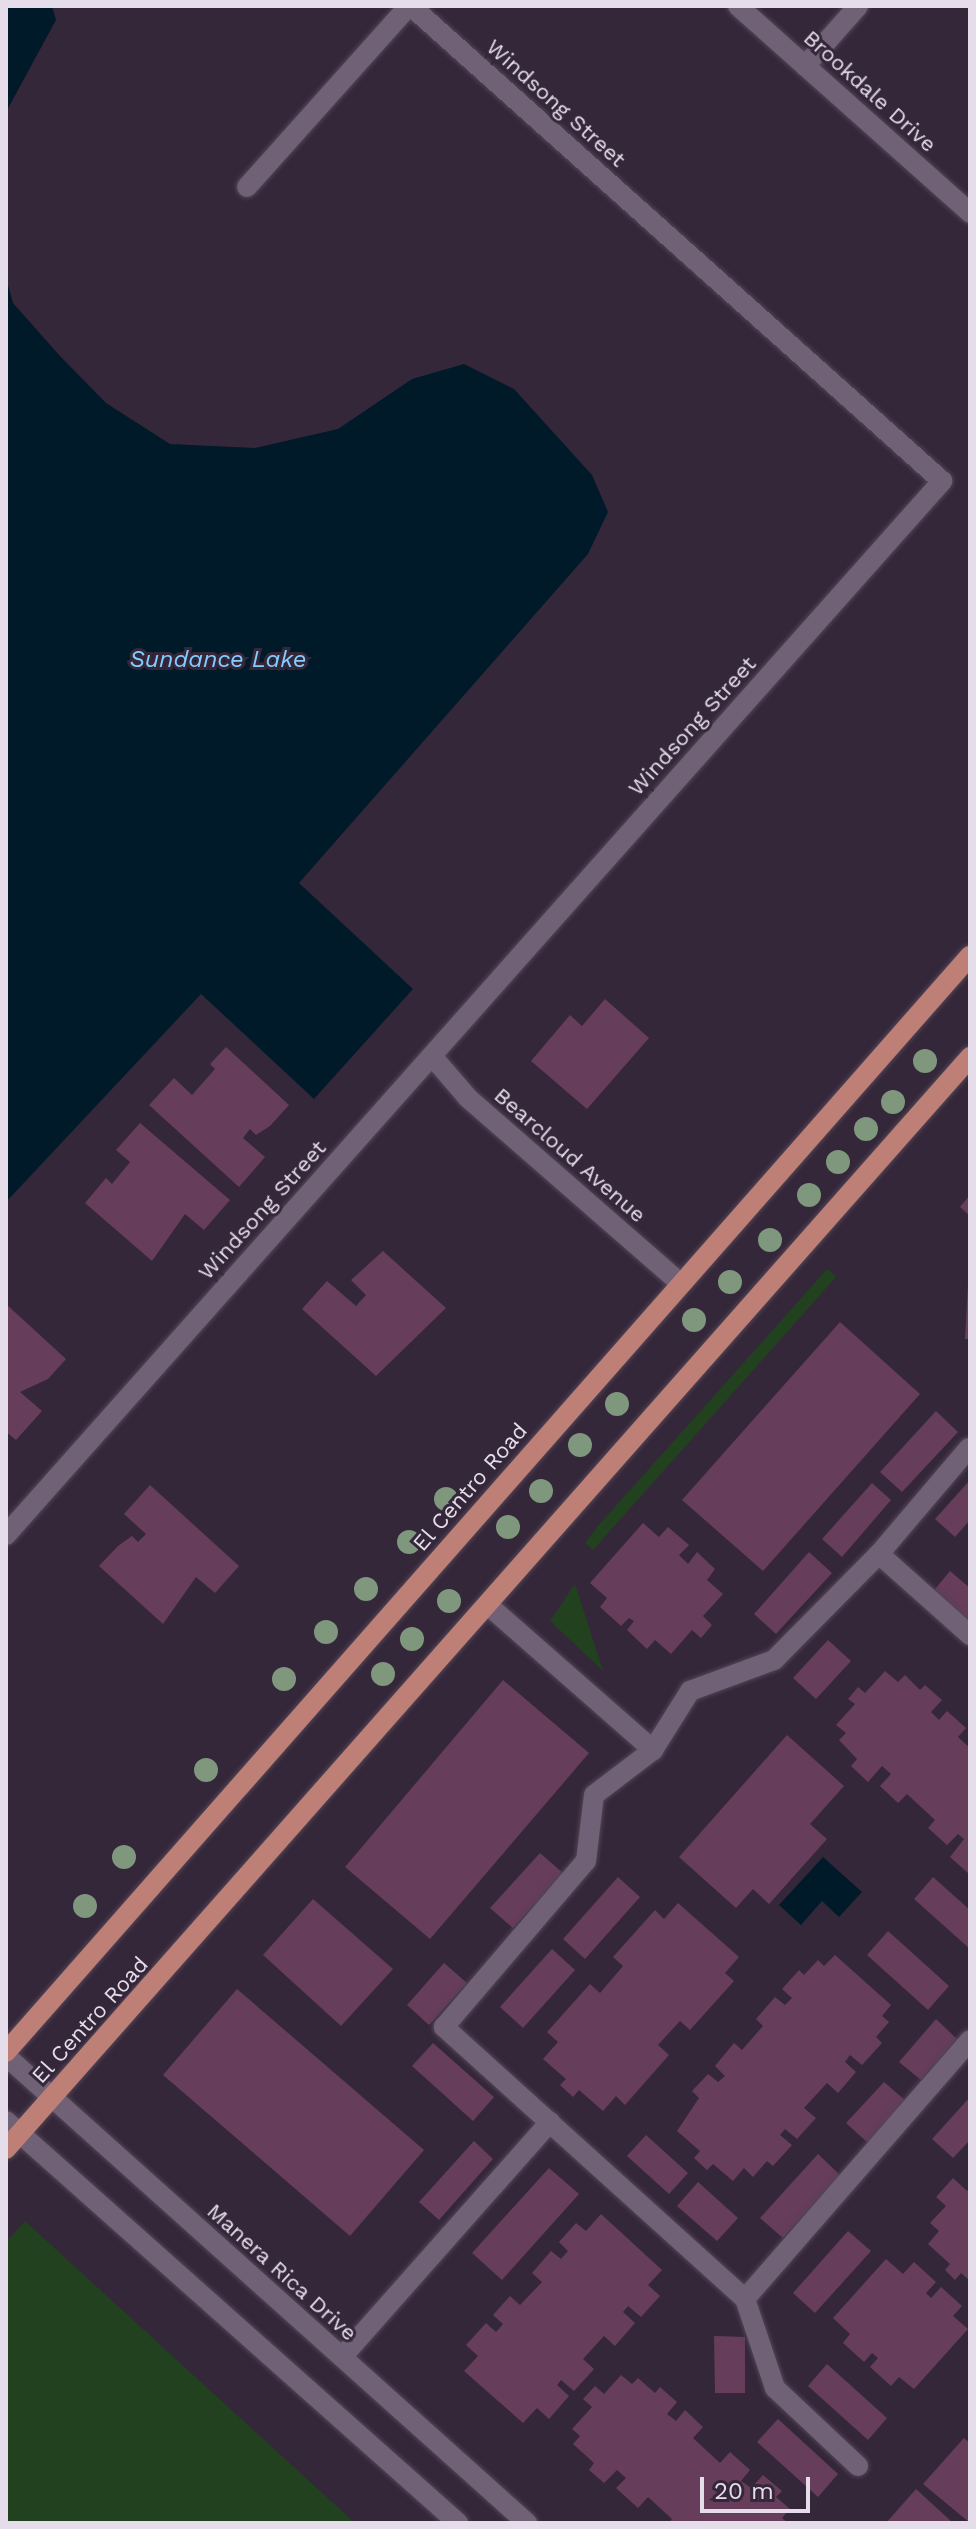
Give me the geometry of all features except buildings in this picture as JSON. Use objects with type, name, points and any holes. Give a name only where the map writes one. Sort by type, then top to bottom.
[{"type":"main road","name":"El Centro Road","points":[[6,2054],[970,956]]},
{"type":"main road","name":"El Centro Road","points":[[6,2149],[13,2127],[52,2098],[970,1057]]},
{"type":"street","points":[[247,187],[410,6]]},
{"type":"street","name":"Windsong Street","points":[[6,1535],[942,481],[410,6]]},
{"type":"street","name":"Brookdale Drive","points":[[738,6],[970,213]]},
{"type":"street","points":[[805,66],[858,6]]},
{"type":"street","name":"Bearcloud Avenue","points":[[432,1056],[468,1098],[681,1284]]},
{"type":"street","points":[[858,2466],[775,2388],[745,2299],[444,2027],[586,1861],[594,1795],[653,1750],[690,1691],[774,1660],[879,1554],[969,1448]]},
{"type":"street","points":[[879,1554],[970,1635]]},
{"type":"street","points":[[488,1605],[653,1750]]},
{"type":"street","points":[[745,2299],[970,2040]]},
{"type":"street","name":"Manera Rica Drive","points":[[6,2054],[527,2523]]},
{"type":"street","points":[[342,2357],[550,2122]]},
{"type":"street","points":[[13,2127],[458,2523]]},
{"type":"green space","points":[[827,1269],[836,1277],[593,1550],[585,1543],[597,1527]]},
{"type":"green space","points":[[574,1585],[576,1587],[603,1671],[550,1621]]},
{"type":"green space","points":[[25,2221],[355,2523],[6,2523],[6,2242]]},
{"type":"water","points":[[6,6],[52,6],[56,20],[6,112]]},
{"type":"water","name":"Sundance Lake","points":[[6,278],[13,303],[106,403],[170,444],[255,448],[338,429],[412,379],[464,364],[514,389],[592,475],[608,512],[588,554],[299,883],[413,989],[314,1099],[201,994],[6,1202]]},
{"type":"water","points":[[823,1857],[862,1892],[839,1917],[822,1901],[801,1925],[779,1905]]}]
